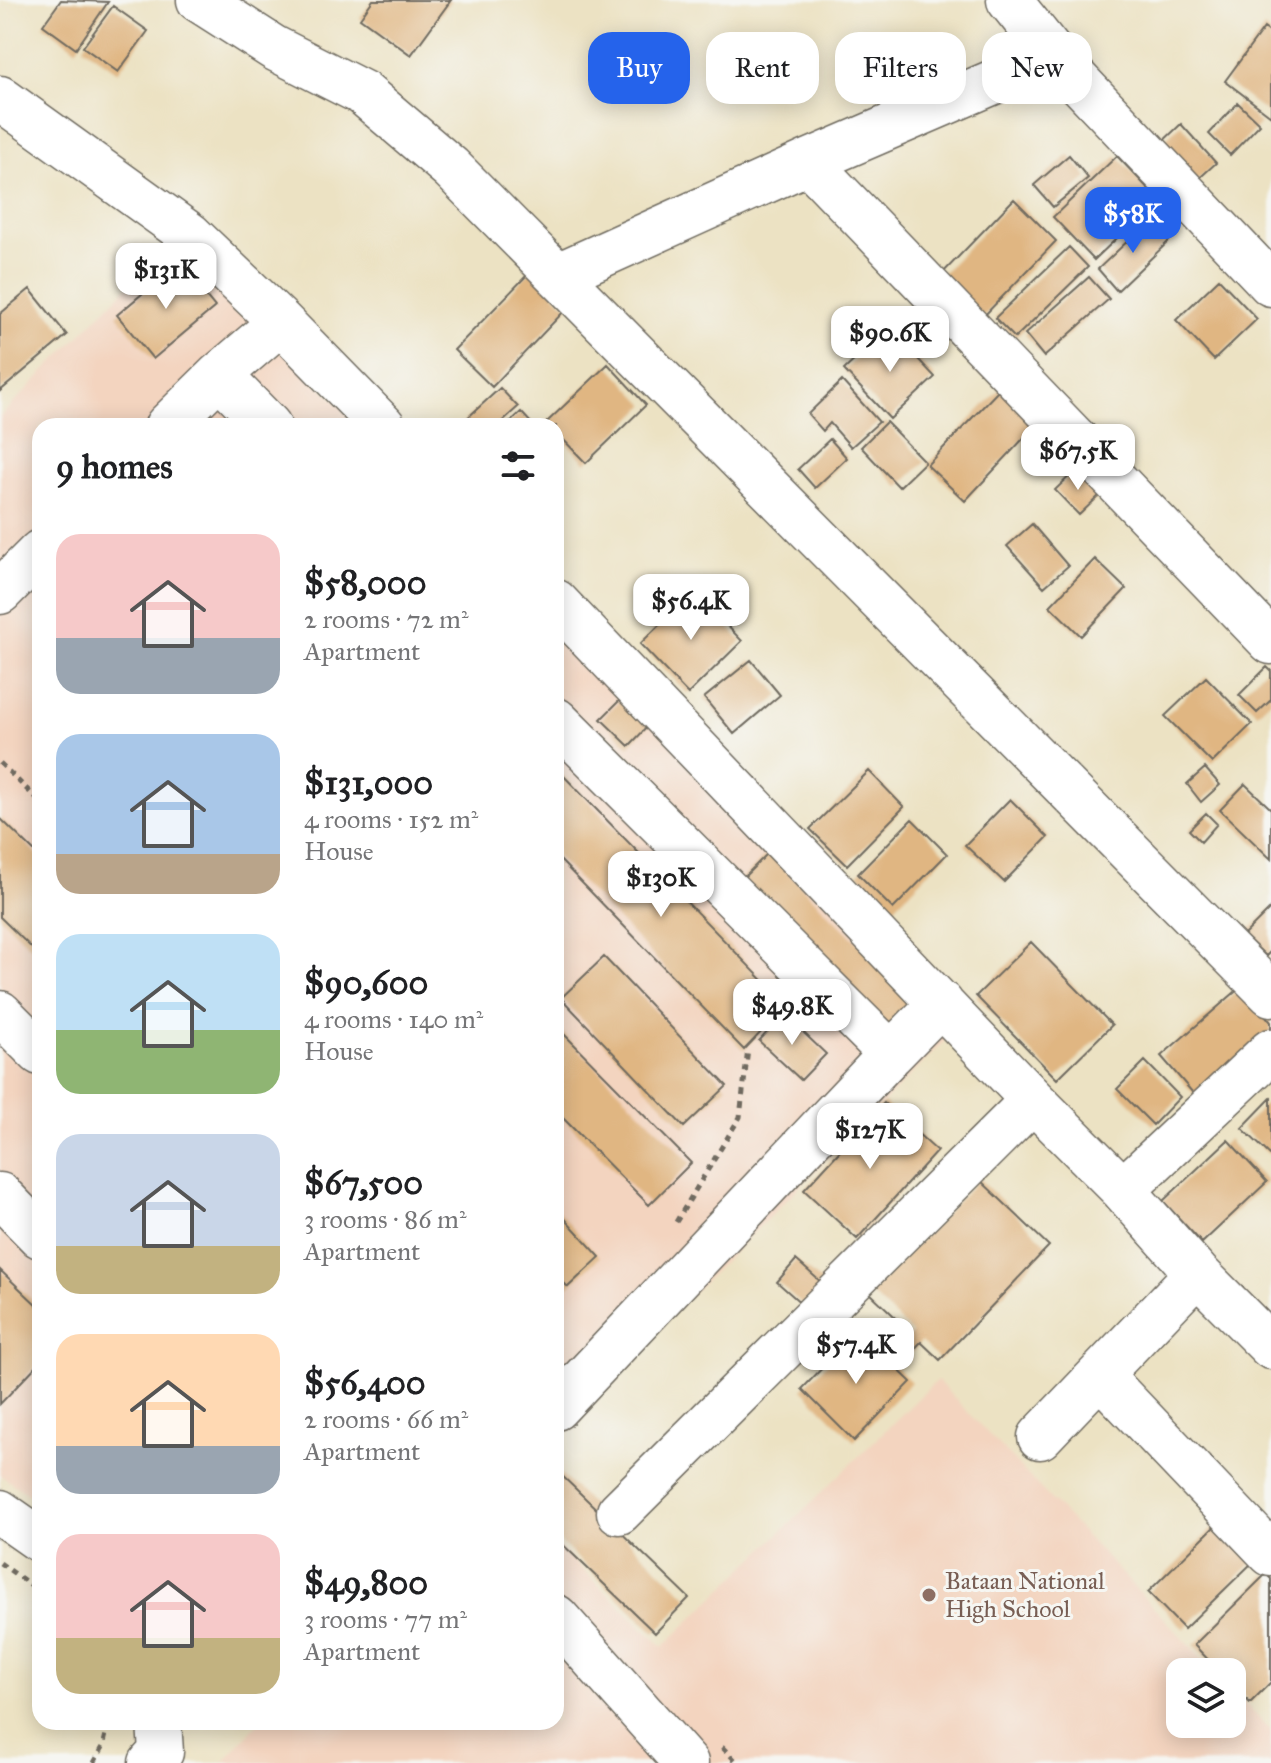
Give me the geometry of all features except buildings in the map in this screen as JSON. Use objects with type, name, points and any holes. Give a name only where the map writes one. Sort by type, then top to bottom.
[{"type":"street","points":[[199,0],[274,48],[363,93],[451,168],[1271,994]]},
{"type":"street","points":[[1009,0],[1035,32]]},
{"type":"street","points":[[558,275],[982,87]]},
{"type":"street","points":[[1092,96],[1271,284]]},
{"type":"street","points":[[0,98],[189,234],[375,418]]},
{"type":"street","points":[[808,162],[1271,642]]},
{"type":"street","points":[[175,418],[281,322]]},
{"type":"street","points":[[219,375],[261,418]]},
{"type":"street","points":[[0,592],[32,560]]},
{"type":"street","points":[[564,610],[1271,1347]]},
{"type":"street","points":[[564,728],[891,1054]]},
{"type":"street","points":[[564,1400],[941,1003]]},
{"type":"street","points":[[0,1013],[32,1045]]},
{"type":"street","points":[[1123,1190],[1271,1051]]},
{"type":"street","points":[[619,1512],[1033,1100]]},
{"type":"street","points":[[0,1195],[32,1228]]},
{"type":"street","points":[[1040,1437],[1197,1273]]},
{"type":"street","points":[[1100,1375],[1271,1554]]},
{"type":"street","points":[[0,1512],[32,1534]]},
{"type":"street","points":[[564,1626],[686,1763]]},
{"type":"street","points":[[151,1763],[161,1752],[160,1730]]},
{"type":"path","points":[[0,763],[32,794]]},
{"type":"path","points":[[674,1226],[740,1117],[748,1049]]},
{"type":"path","points":[[0,1563],[32,1586]]},
{"type":"path","points":[[94,1763],[103,1747],[107,1730]]},
{"type":"shaded area","points":[[173,240],[353,418],[32,418],[32,1497],[0,1475],[0,417]]},
{"type":"shaded area","points":[[564,629],[956,1030],[564,1422]]},
{"type":"shaded area","name":"Bataan National High School","points":[[937,1380],[1202,1658],[1166,1658],[1166,1738],[1246,1738],[1246,1705],[1271,1731],[1271,1763],[223,1763],[252,1730],[564,1730],[564,1552],[663,1647]]},
{"type":"place","name":"Bataan National High School","points":[[929,1595]]}]
